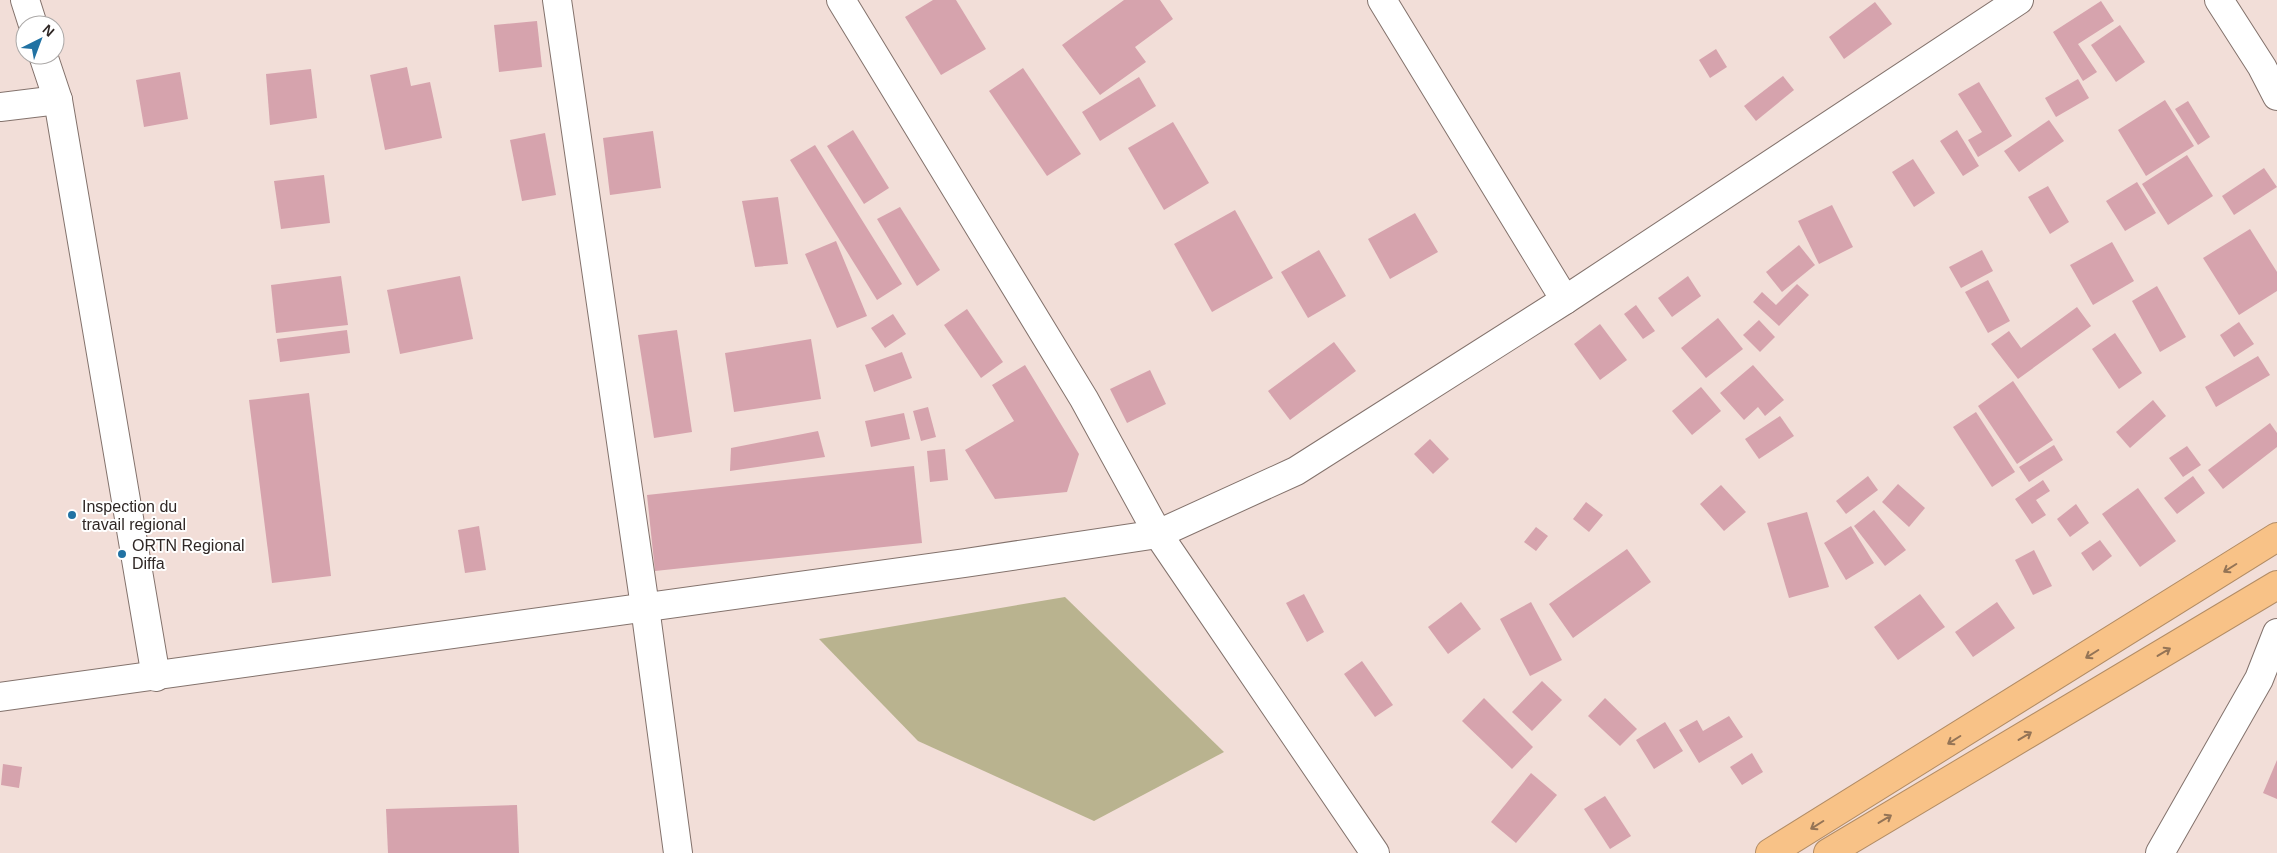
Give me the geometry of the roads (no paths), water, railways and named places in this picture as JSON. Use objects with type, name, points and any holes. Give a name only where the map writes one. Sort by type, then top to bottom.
[{"type":"highway","points":[[1770,853],[2277,537]]},
{"type":"highway","points":[[1828,853],[2277,585]]},
{"type":"street","points":[[25,0],[30,15]]},
{"type":"street","points":[[556,0],[645,607],[678,853]]},
{"type":"street","points":[[841,0],[1084,399],[1158,534],[1375,853]]},
{"type":"street","points":[[1382,0],[1565,300]]},
{"type":"street","points":[[0,697],[965,564],[1158,534],[1296,471],[1565,300],[2019,0]]},
{"type":"street","points":[[2219,0],[2262,67],[2277,96]]},
{"type":"street","points":[[46,65],[58,100],[156,677]]},
{"type":"street","points":[[0,107],[58,100]]},
{"type":"street","points":[[2160,853],[2259,679],[2277,633]]},
{"type":"place","name":"Inspection du travail regional","points":[[72,515]]},
{"type":"place","name":"ORTN Regional Diffa","points":[[122,554]]}]
